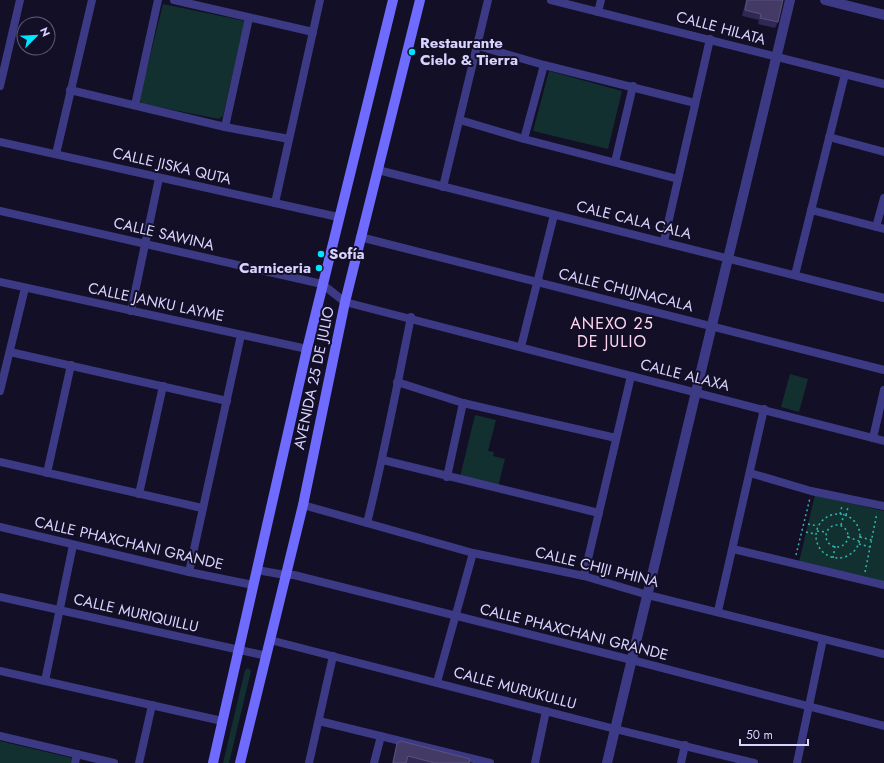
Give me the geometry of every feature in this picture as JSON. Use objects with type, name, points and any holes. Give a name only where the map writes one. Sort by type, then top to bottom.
[{"type":"main road","name":"AVENIDA 25 DE JULIO","points":[[213,763],[322,284],[393,0]]},
{"type":"main road","name":"AVENIDA 25 DE JULIO","points":[[240,763],[303,505],[344,302],[420,0]]},
{"type":"street","points":[[0,86],[20,0]]},
{"type":"street","points":[[56,154],[92,0]]},
{"type":"street","points":[[135,105],[158,0]]},
{"type":"street","points":[[174,0],[313,32]]},
{"type":"street","points":[[275,203],[320,0]]},
{"type":"street","points":[[443,187],[488,0]]},
{"type":"street","name":"CALLE HILATA","points":[[551,0],[884,84]]},
{"type":"street","points":[[598,12],[601,0]]},
{"type":"street","points":[[607,763],[790,0]]},
{"type":"street","points":[[825,0],[884,15]]},
{"type":"street","points":[[224,127],[249,18]]},
{"type":"street","points":[[664,241],[710,39]]},
{"type":"street","points":[[478,46],[544,65],[633,86],[695,103]]},
{"type":"street","points":[[524,139],[544,65]]},
{"type":"street","points":[[795,275],[845,74]]},
{"type":"street","points":[[615,162],[633,86]]},
{"type":"street","points":[[70,90],[224,127],[289,139]]},
{"type":"street","points":[[460,120],[524,139],[678,179]]},
{"type":"street","points":[[829,137],[884,152]]},
{"type":"street","name":"CALLE JISKA QUTA","points":[[0,142],[338,217]]},
{"type":"street","name":"CALE CALA CALA","points":[[378,170],[554,215],[664,241],[884,298]]},
{"type":"street","points":[[131,311],[159,178]]},
{"type":"street","points":[[811,210],[880,228],[884,198]]},
{"type":"street","name":"CALLE SAWINA","points":[[0,211],[322,284]]},
{"type":"street","points":[[521,347],[536,281],[554,215]]},
{"type":"street","name":"CALLE CHUJNACALA","points":[[360,237],[884,370]]},
{"type":"street","name":"CALLE JANKU LAYME","points":[[0,282],[307,349]]},
{"type":"street","name":"CALLE ALAXA","points":[[322,284],[344,302],[411,317],[631,376],[884,441]]},
{"type":"street","points":[[0,391],[25,288]]},
{"type":"street","points":[[367,523],[383,460],[397,382],[411,317]]},
{"type":"street","points":[[189,572],[202,508],[228,401],[241,335]]},
{"type":"street","points":[[10,352],[228,401]]},
{"type":"street","points":[[47,473],[71,365]]},
{"type":"street","points":[[584,576],[631,376]]},
{"type":"street","points":[[397,382],[464,403],[616,438]]},
{"type":"street","points":[[139,494],[163,386]]},
{"type":"street","points":[[873,438],[884,390]]},
{"type":"street","points":[[447,477],[464,403]]},
{"type":"street","points":[[718,611],[764,409]]},
{"type":"street","points":[[383,460],[447,477],[599,513]]},
{"type":"street","points":[[0,462],[202,508]]},
{"type":"street","points":[[750,473],[811,491],[881,505]]},
{"type":"street","name":"CALLE CHIJI PHINA","points":[[303,505],[472,553],[584,576],[648,595],[718,611],[884,654]]},
{"type":"street","name":"CALLE PHAXCHANI GRANDE","points":[[0,527],[189,572],[253,585]]},
{"type":"street","points":[[45,681],[58,610],[73,545]]},
{"type":"street","points":[[733,549],[884,585]]},
{"type":"street","points":[[437,682],[456,617],[472,553]]},
{"type":"street","name":"CALLE PHAXCHANI GRANDE","points":[[257,570],[285,575],[294,575],[456,617],[632,660],[884,726]]},
{"type":"street","name":"CALLE MURIQUILLU","points":[[0,597],[267,656]]},
{"type":"street","points":[[796,763],[823,639]]},
{"type":"street","name":"CALLE MURUKULLU","points":[[270,640],[615,729],[754,763]]},
{"type":"street","points":[[308,763],[333,656]]},
{"type":"street","points":[[0,671],[222,721]]},
{"type":"street","points":[[139,763],[152,705]]},
{"type":"street","points":[[535,763],[546,711]]},
{"type":"street","points":[[319,721],[381,736],[471,761],[490,763]]},
{"type":"street","points":[[0,736],[114,763]]},
{"type":"street","points":[[374,763],[381,736]]},
{"type":"street","points":[[681,763],[685,745]]},
{"type":"street","points":[[75,763],[77,754]]},
{"type":"path","points":[[794,564],[811,491]]},
{"type":"path","points":[[840,514],[843,502]]},
{"type":"path","points":[[841,526],[849,503]]},
{"type":"path","points":[[863,580],[881,505]]},
{"type":"path","points":[[831,514],[845,515],[858,526],[860,541],[853,553],[847,557],[833,558],[821,551],[817,545],[815,534],[816,530],[824,518],[831,514]]},
{"type":"path","points":[[808,524],[818,526]]},
{"type":"path","points":[[834,525],[841,526],[847,530],[848,538],[845,544],[835,546],[827,539],[827,532],[834,525]]},
{"type":"path","points":[[816,530],[827,532]]},
{"type":"path","points":[[806,532],[815,534]]},
{"type":"path","points":[[860,537],[872,540]]},
{"type":"path","points":[[848,538],[860,541]]},
{"type":"path","points":[[859,544],[870,547]]},
{"type":"path","points":[[833,558],[835,546]]},
{"type":"green space","points":[[163,4],[245,21],[223,116],[219,119],[143,104],[139,100]]},
{"type":"green space","points":[[549,71],[622,91],[608,149],[533,131]]},
{"type":"green space","points":[[790,374],[808,379],[799,412],[781,407]]},
{"type":"green space","points":[[475,415],[496,420],[488,451],[494,452],[493,456],[505,459],[498,487],[460,477]]},
{"type":"green space","points":[[815,495],[884,511],[884,582],[799,562]]},
{"type":"green space","points":[[248,668],[251,671],[229,763],[223,763],[245,670]]},
{"type":"green space","points":[[0,741],[72,758],[71,763],[0,763]]},
{"type":"building","points":[[747,0],[783,0],[778,22],[760,18],[761,14],[745,10]]},
{"type":"building","points":[[401,741],[470,759],[469,763],[435,763],[408,756],[406,763],[393,763],[397,743]]},
{"type":"place","name":"Restaurante Cielo & Tierra","points":[[412,52]]},
{"type":"place","name":"Sofía","points":[[321,254]]},
{"type":"place","name":"Carniceria","points":[[319,268]]},
{"type":"district","name":"ANEXO 25 DE JULIO","points":[[612,332]]}]
